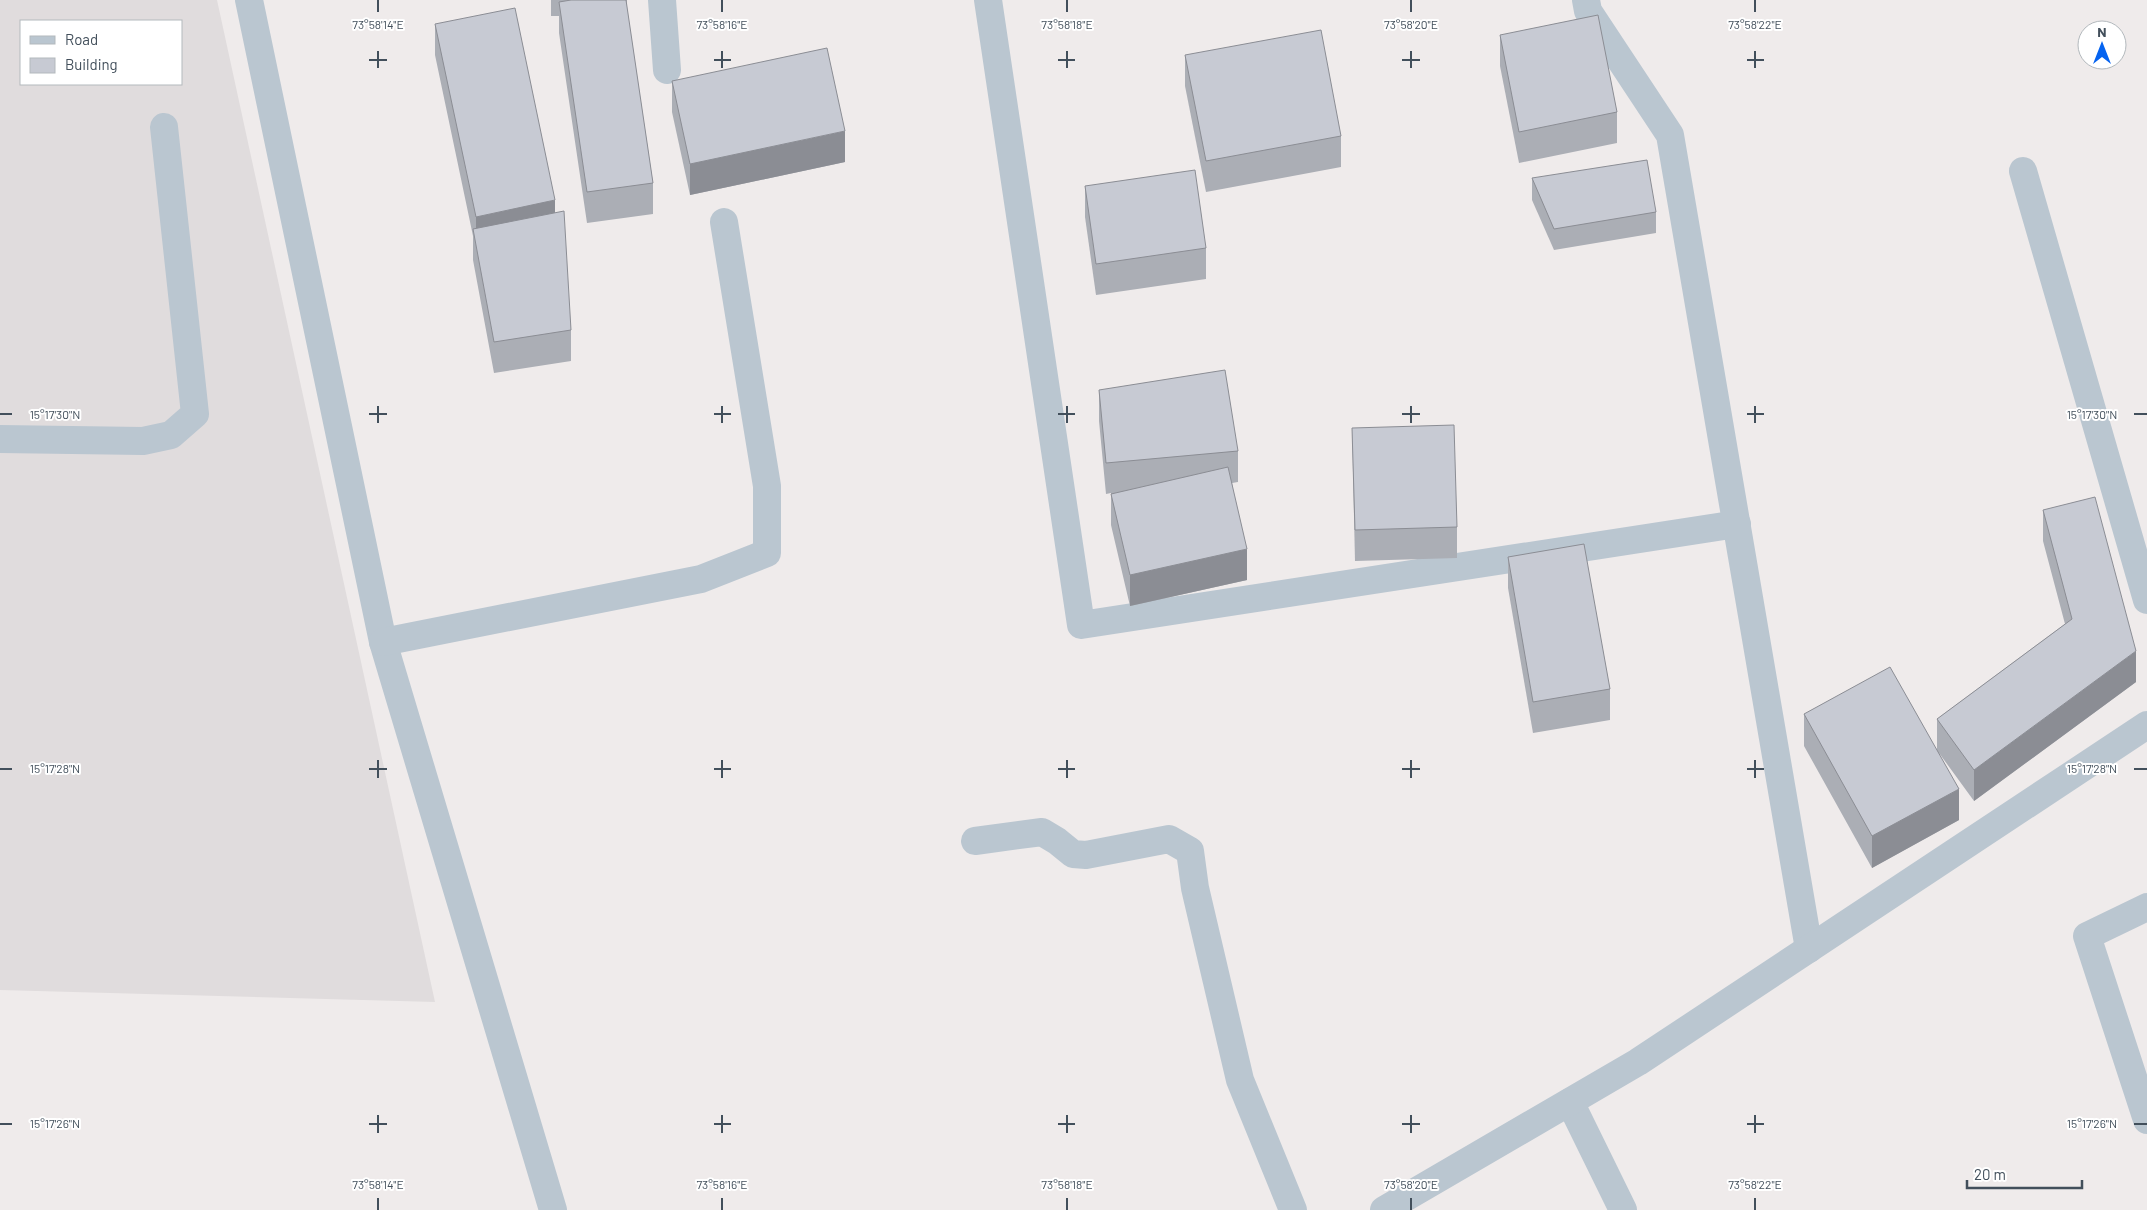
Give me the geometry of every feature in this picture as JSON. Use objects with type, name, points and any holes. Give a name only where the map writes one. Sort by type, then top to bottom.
[{"type":"street","points":[[249,0],[383,642],[553,1210]]},
{"type":"street","points":[[662,0],[667,70]]},
{"type":"street","points":[[988,0],[1081,626],[1737,524]]},
{"type":"street","points":[[1586,0],[1588,11],[1670,135],[1809,949]]},
{"type":"street","points":[[0,439],[143,441],[171,434],[195,414],[164,127]]},
{"type":"street","points":[[2023,171],[2147,600]]},
{"type":"street","points":[[383,642],[701,579],[767,553],[767,486],[724,222]]},
{"type":"street","points":[[1384,1210],[1638,1062],[2147,725]]},
{"type":"street","points":[[975,841],[1042,832],[1073,854],[1086,855],[1169,839],[1190,851],[1195,888],[1240,1080],[1293,1210]]},
{"type":"street","points":[[2147,907],[2087,936],[2147,1120]]},
{"type":"street","points":[[1570,1102],[1623,1210]]},
{"type":"shaded area","points":[[0,0],[217,0],[435,1002],[0,990]]},
{"type":"building","points":[[571,0],[626,0],[653,183],[587,192],[559,2]]},
{"type":"building","points":[[515,8],[555,200],[476,217],[435,24]]},
{"type":"building","points":[[1598,15],[1617,112],[1519,132],[1500,35]]},
{"type":"building","points":[[1321,30],[1341,136],[1206,161],[1185,55]]},
{"type":"building","points":[[827,48],[845,131],[690,164],[672,81]]},
{"type":"building","points":[[1647,160],[1656,212],[1554,229],[1532,178]]},
{"type":"building","points":[[1195,170],[1206,248],[1096,264],[1085,186]]},
{"type":"building","points":[[564,211],[571,330],[494,342],[473,229]]},
{"type":"building","points":[[1225,370],[1238,451],[1106,463],[1099,390]]},
{"type":"building","points":[[1454,425],[1457,527],[1355,530],[1352,428]]},
{"type":"building","points":[[1228,467],[1247,549],[1130,575],[1111,494]]},
{"type":"building","points":[[2095,497],[2136,651],[1974,770],[1937,719],[2072,619],[2043,510]]},
{"type":"building","points":[[1584,544],[1610,689],[1533,702],[1508,557]]},
{"type":"building","points":[[1890,667],[1959,789],[1872,836],[1804,714]]}]
